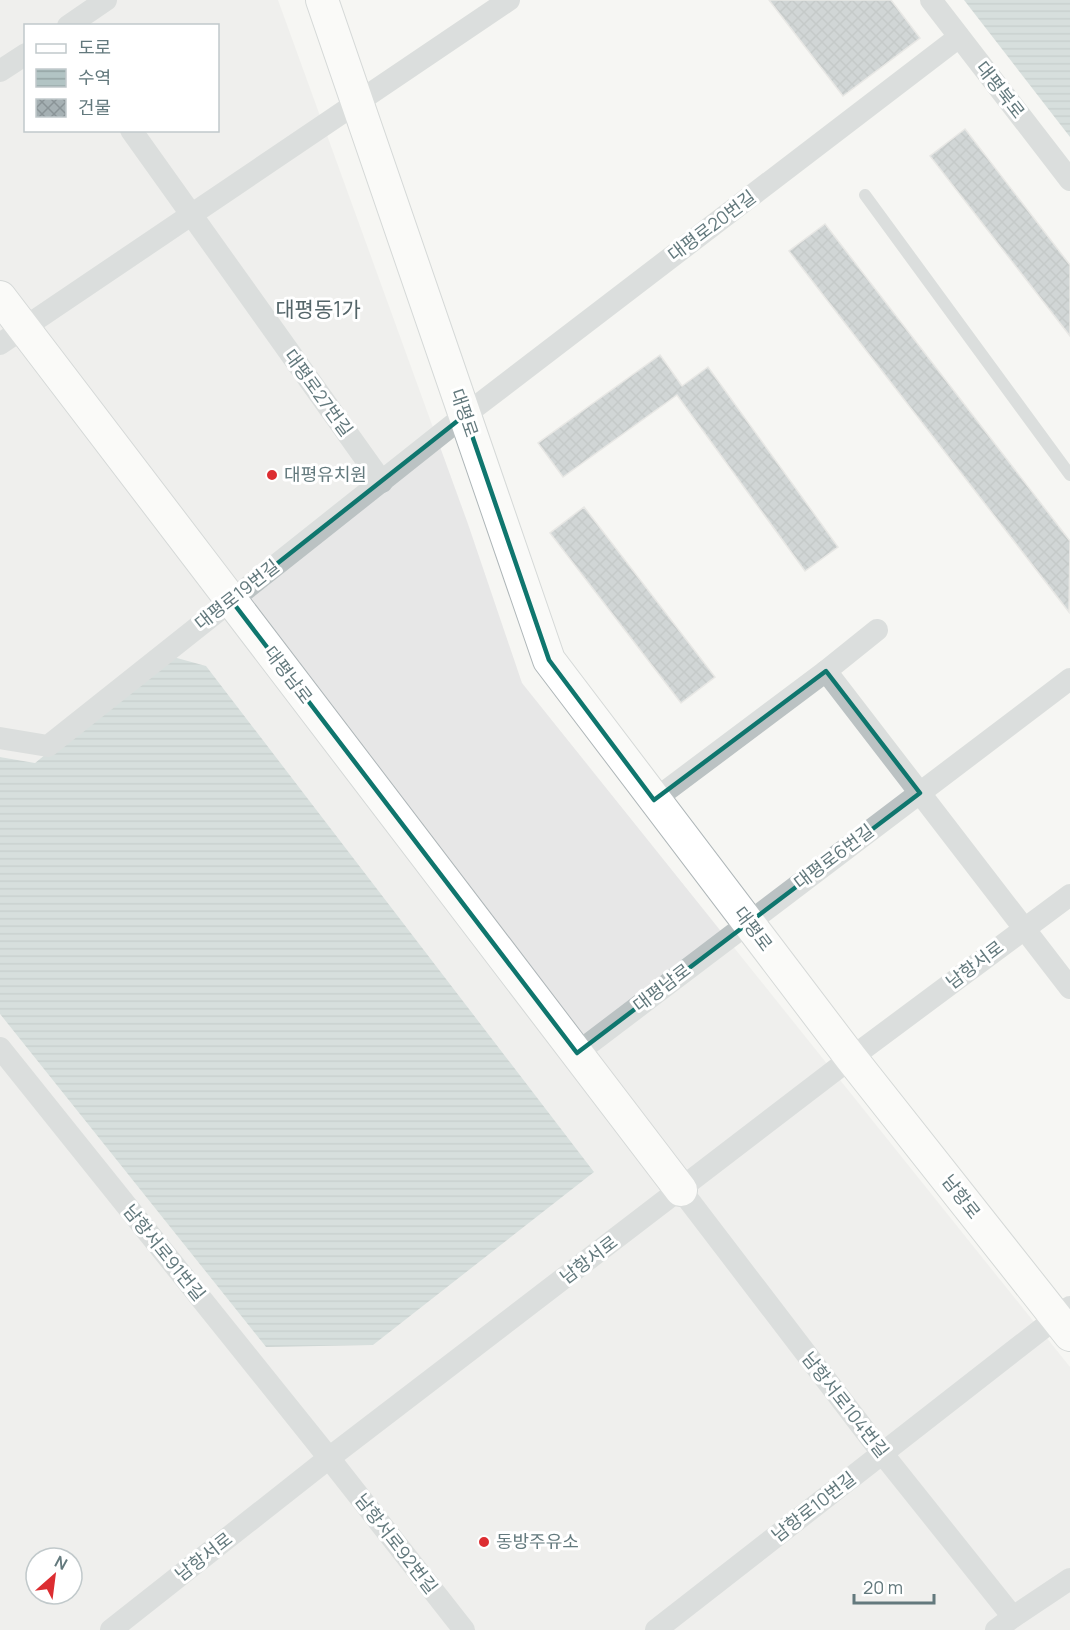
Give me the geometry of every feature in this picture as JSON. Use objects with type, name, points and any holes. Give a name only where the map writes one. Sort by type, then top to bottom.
[{"type":"main road","name":"대평로","points":[[322,0],[549,660],[851,1058]]},
{"type":"main road","name":"대평남로","points":[[0,297],[12,336],[231,600],[681,1190]]},
{"type":"main road","name":"남항로","points":[[851,1058],[1065,1320]]},
{"type":"street","points":[[71,24],[106,0]]},
{"type":"street","points":[[12,336],[509,0]]},
{"type":"street","name":"대평북로","points":[[931,0],[1070,180]]},
{"type":"street","name":"대평로20번길","points":[[465,415],[959,37]]},
{"type":"street","points":[[0,71],[24,55]]},
{"type":"street","name":"대평로27번길","points":[[131,132],[382,482]]},
{"type":"street","name":"대평로19번길","points":[[0,738],[48,746],[465,415]]},
{"type":"street","points":[[654,800],[877,630]]},
{"type":"street","points":[[826,671],[1070,988]]},
{"type":"street","name":"대평로6번길","points":[[748,922],[1070,679]]},
{"type":"street","name":"남항서로","points":[[111,1630],[329,1458],[851,1058],[1070,895]]},
{"type":"street","name":"대평남로","points":[[577,1053],[748,922]]},
{"type":"street","name":"남항서로91번길","points":[[0,1048],[329,1458]]},
{"type":"street","name":"남항서로104번길","points":[[681,1190],[882,1453],[1004,1623]]},
{"type":"street","name":"남항로10번길","points":[[656,1630],[882,1453],[1065,1320]]},
{"type":"street","name":"남항서로92번길","points":[[329,1458],[464,1630]]},
{"type":"street","points":[[1004,1623],[1070,1579]]},
{"type":"lane","points":[[865,195],[1070,475]]},
{"type":"highlighted area","points":[[465,415],[549,660],[654,800],[826,671],[920,793],[577,1053],[231,600]]},
{"type":"shaded area","points":[[0,0],[278,0],[468,524],[522,683],[1070,1367],[1070,1630],[0,1630],[0,1014],[266,1347],[166,655],[35,763],[0,757]]},
{"type":"water","points":[[964,0],[1070,0],[1070,137]]},
{"type":"water","points":[[166,655],[206,666],[594,1172],[373,1345],[266,1347],[0,1014],[0,757],[35,763]]},
{"type":"building","points":[[769,0],[891,0],[920,38],[843,96]]},
{"type":"building","points":[[965,129],[1070,265],[1070,336],[930,156]]},
{"type":"building","points":[[825,224],[1070,541],[1069,612],[789,251]]},
{"type":"building","points":[[660,355],[682,386],[708,367],[838,547],[805,571],[677,395],[563,477],[538,443]]},
{"type":"building","points":[[584,507],[715,677],[681,703],[550,533]]},
{"type":"place","name":"대평유치원","points":[[272,475]]},
{"type":"place","name":"동방주유소","points":[[484,1542]]},
{"type":"district","name":"대평동1가","points":[[318,310]]}]
